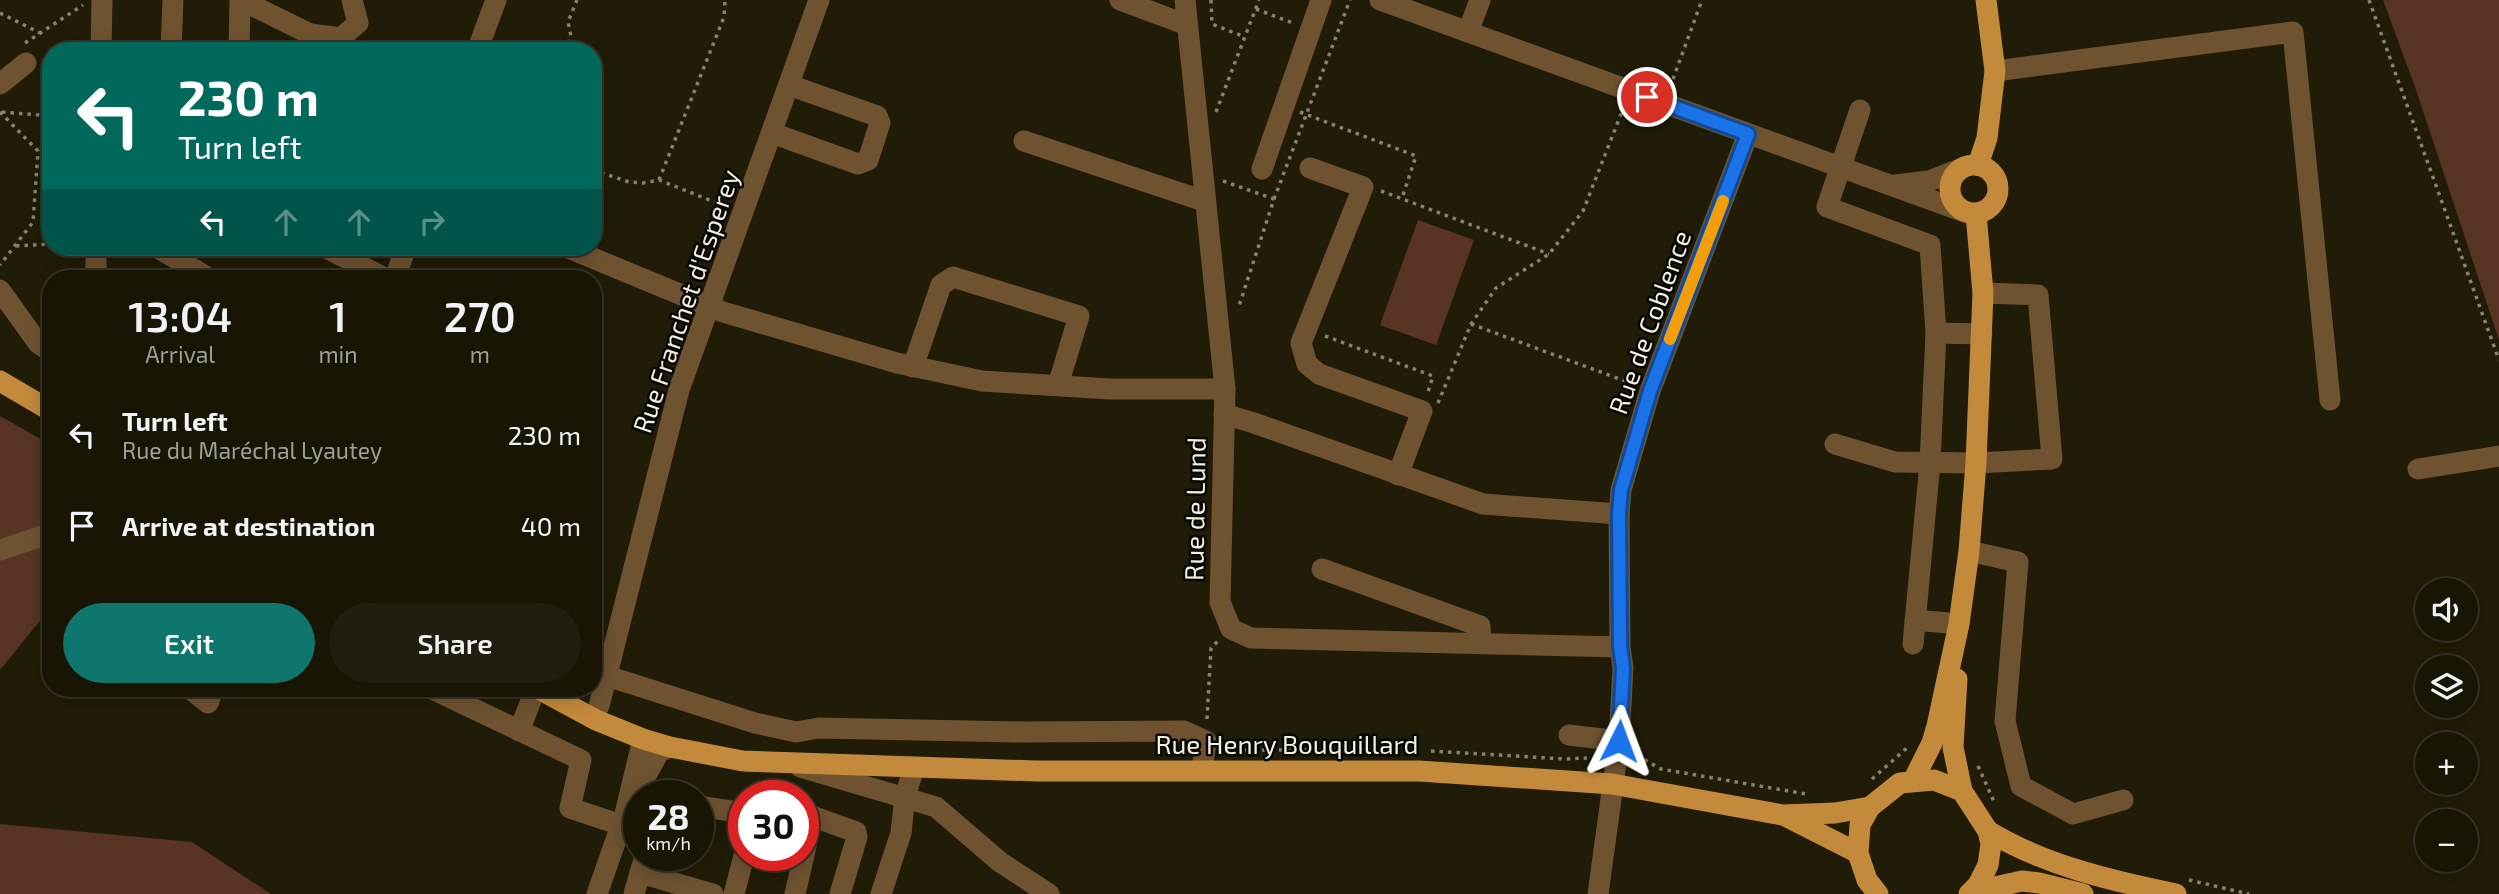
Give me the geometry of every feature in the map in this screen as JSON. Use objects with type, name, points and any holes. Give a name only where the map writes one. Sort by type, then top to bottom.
[{"type":"main road","points":[[1969,167],[1992,172],[1999,186],[1998,194],[1990,208],[1971,214],[1960,210],[1951,197],[1951,182],[1969,167],[1987,138],[1995,71],[1986,0]]},
{"type":"main road","points":[[1971,214],[1983,293],[1976,463],[1969,551],[1943,745],[1962,791],[1988,831],[1991,844],[1988,865],[1971,893]]},
{"type":"main road","points":[[0,382],[42,406]]},
{"type":"main road","name":"Rue Henry Bouquillard","points":[[554,697],[596,720],[643,739],[743,761],[1036,771],[1419,771],[1612,784],[1783,815],[1835,813],[1866,796]]},
{"type":"main road","name":"Rue Henry Bouquillard","points":[[568,697],[641,723],[747,755]]},
{"type":"main road","name":"Rue Henry Bouquillard","points":[[643,739],[788,763]]},
{"type":"main road","points":[[1913,781],[1943,745]]},
{"type":"main road","points":[[1878,894],[1867,880],[1858,853],[1866,796],[1913,781],[1934,780],[1962,791]]},
{"type":"main road","name":"Rue Henry Bouquillard","points":[[1783,815],[1858,853]]},
{"type":"main road","points":[[1988,831],[2020,850],[2070,867],[2179,886]]},
{"type":"main road","points":[[1971,893],[2022,881],[2083,894]]},
{"type":"street","points":[[101,42],[102,0]]},
{"type":"street","points":[[172,42],[173,0]]},
{"type":"street","points":[[239,42],[241,0],[310,42],[341,38],[358,23],[352,0]]},
{"type":"street","points":[[480,42],[496,0]]},
{"type":"street","name":"Rue Franchet d'Esperey","points":[[602,695],[679,390],[819,0]]},
{"type":"street","points":[[1120,0],[1187,25]]},
{"type":"street","name":"Rue de Lund","points":[[1185,0],[1225,389],[1220,603],[1231,629]]},
{"type":"street","points":[[1262,169],[1321,0]]},
{"type":"street","points":[[1380,0],[1971,214]]},
{"type":"street","points":[[1468,32],[1480,0]]},
{"type":"street","points":[[1995,71],[2293,32],[2330,400]]},
{"type":"street","points":[[0,84],[26,63]]},
{"type":"street","points":[[772,133],[858,164],[868,160],[880,123],[877,116],[789,85]]},
{"type":"street","points":[[1860,110],[1827,207],[1930,245],[1936,333],[1930,463],[1913,644]]},
{"type":"street","name":"Rue de Coblence","points":[[1598,894],[1618,748],[1623,668],[1620,646],[1621,490],[1650,391],[1748,134]]},
{"type":"street","points":[[1024,141],[1204,201]]},
{"type":"street","points":[[1890,185],[1929,181],[1969,167]]},
{"type":"street","points":[[1310,168],[1363,187],[1301,343],[1307,364],[1319,374],[1430,407],[1398,475]]},
{"type":"street","points":[[171,256],[195,270]]},
{"type":"street","points":[[342,256],[369,270]]},
{"type":"street","points":[[588,256],[707,306],[769,327],[913,367],[982,381],[1109,388],[1225,389]]},
{"type":"street","points":[[913,367],[941,285],[953,277],[1079,316],[1058,385]]},
{"type":"street","points":[[0,290],[42,346]]},
{"type":"street","points":[[1835,444],[1895,463],[1976,463],[2052,458],[2038,295],[1983,293]]},
{"type":"street","points":[[1936,333],[1982,334]]},
{"type":"street","points":[[1224,414],[1483,505],[1619,514]]},
{"type":"street","points":[[2418,469],[2499,456]]},
{"type":"street","points":[[0,550],[42,536]]},
{"type":"street","points":[[1969,551],[2018,562],[2005,721],[2021,786],[2073,814],[2123,800]]},
{"type":"street","points":[[1322,569],[1480,626],[1481,643]]},
{"type":"street","points":[[1915,620],[1959,624]]},
{"type":"street","points":[[1231,629],[1251,638],[1620,646]]},
{"type":"street","points":[[607,677],[755,723],[796,732],[819,728],[1024,732],[1184,730],[1206,741],[1202,770]]},
{"type":"street","points":[[449,697],[581,760],[570,807],[623,820],[597,894]]},
{"type":"street","points":[[519,731],[533,697]]},
{"type":"street","name":"Rue Franchet d'Esperey","points":[[599,706],[601,697]]},
{"type":"street","points":[[1569,735],[1618,748]]},
{"type":"street","points":[[633,780],[643,739]]},
{"type":"street","points":[[644,780],[659,752],[670,747]]},
{"type":"street","points":[[788,763],[936,807],[1000,862],[1021,886],[1049,894]]},
{"type":"street","points":[[881,894],[901,833],[905,796],[914,768]]},
{"type":"street","points":[[819,818],[856,832],[857,837],[840,894]]},
{"type":"street","points":[[634,894],[641,871]]},
{"type":"street","points":[[659,871],[713,894]]},
{"type":"street","points":[[734,894],[740,871]]},
{"type":"street","points":[[795,894],[799,871]]},
{"type":"path","points":[[26,63],[23,43],[84,4],[85,0]]},
{"type":"path","points":[[569,42],[571,36],[568,22],[578,0]]},
{"type":"path","points":[[659,180],[724,17],[725,0]]},
{"type":"path","points":[[1211,0],[1212,23],[1245,37]]},
{"type":"path","points":[[1216,115],[1259,0]]},
{"type":"path","points":[[1219,327],[1232,326],[1274,199],[1350,0]]},
{"type":"path","points":[[1664,103],[1702,0]]},
{"type":"path","points":[[2369,0],[2499,360]]},
{"type":"path","points":[[1256,9],[1311,30]]},
{"type":"path","points":[[0,13],[40,33]]},
{"type":"path","points":[[1430,407],[1471,324],[1496,288],[1549,254],[1583,211],[1630,91]]},
{"type":"path","points":[[1284,107],[1416,156],[1402,198]]},
{"type":"path","points":[[0,112],[42,115]]},
{"type":"path","points":[[0,112],[38,151],[33,222],[0,265]]},
{"type":"path","points":[[602,173],[629,182],[659,180],[743,212]]},
{"type":"path","points":[[1201,173],[1274,199]]},
{"type":"path","points":[[1363,187],[1402,198],[1549,254]]},
{"type":"path","points":[[16,246],[42,245]]},
{"type":"path","points":[[1471,324],[1650,391]]},
{"type":"path","points":[[1306,330],[1433,376],[1430,407]]},
{"type":"path","points":[[1206,741],[1211,648],[1231,629]]},
{"type":"path","points":[[1866,796],[1911,744],[1922,741],[1971,753],[2000,811]]},
{"type":"path","points":[[1618,748],[1661,769],[1813,795]]},
{"type":"path","points":[[2179,886],[2249,894]]},
{"type":"shaded area","points":[[2383,0],[2499,0],[2499,340],[2415,87]]},
{"type":"shaded area","points":[[1418,220],[1474,240],[1436,345],[1380,325]]},
{"type":"shaded area","points":[[0,416],[42,440],[42,618],[0,670]]},
{"type":"shaded area","points":[[0,824],[192,842],[271,894],[0,894]]},
{"type":"slow traffic","points":[[1670,339],[1723,201]]},
{"type":"route","points":[[1619,741],[1623,668],[1620,646],[1621,490],[1650,391],[1748,134],[1647,97]]}]
